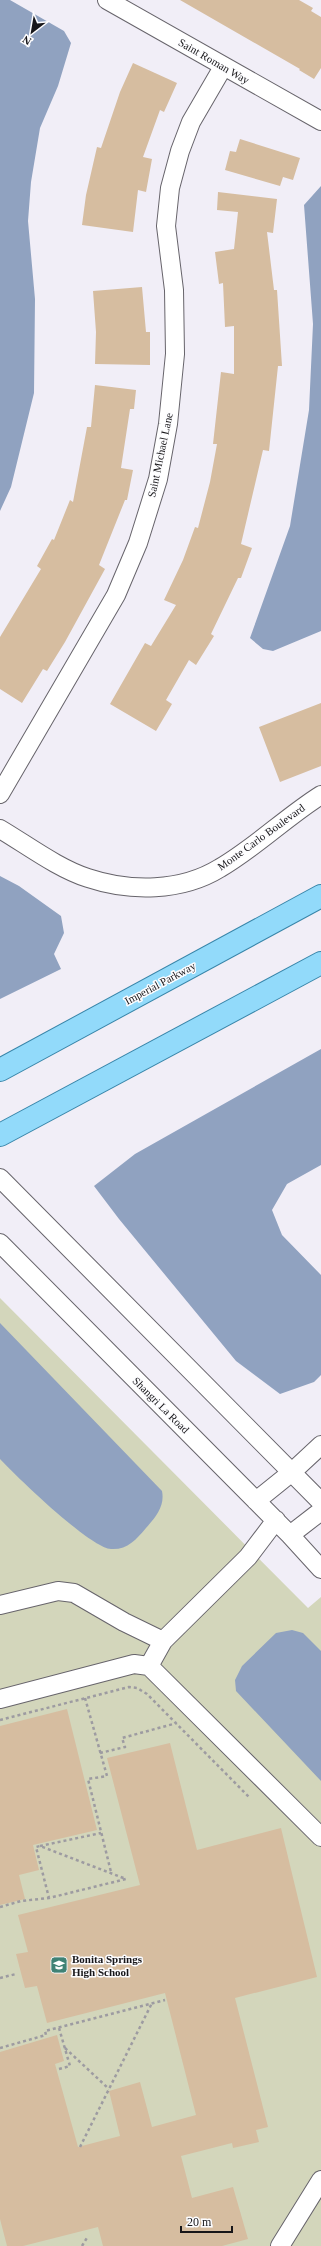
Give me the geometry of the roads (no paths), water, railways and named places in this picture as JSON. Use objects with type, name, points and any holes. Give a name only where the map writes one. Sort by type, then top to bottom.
[{"type":"main road","name":"Imperial Parkway","points":[[0,1070],[321,896]]},
{"type":"main road","points":[[0,1135],[321,963]]},
{"type":"street","name":"Saint Roman Way","points":[[107,0],[223,67],[321,121]]},
{"type":"street","name":"Saint Michael Lane","points":[[0,794],[116,595],[138,543],[158,479],[168,424],[175,354],[174,290],[166,226],[170,188],[180,151],[191,122],[223,67]]},
{"type":"street","name":"Monte Carlo Boulevard","points":[[0,829],[67,869],[87,878],[114,885],[160,888],[183,884],[221,868],[321,795]]},
{"type":"street","points":[[0,1178],[321,1502]]},
{"type":"street","name":"Shangri La Road","points":[[0,1243],[276,1520],[321,1569]]},
{"type":"street","points":[[256,1501],[292,1472],[321,1445]]},
{"type":"street","points":[[290,1535],[321,1511]]},
{"type":"street","points":[[148,1666],[163,1641],[248,1556],[276,1520]]},
{"type":"street","points":[[0,1605],[58,1591],[74,1593],[124,1622],[163,1641]]},
{"type":"street","points":[[0,1699],[134,1664],[148,1666],[321,1837]]},
{"type":"street","points":[[280,2246],[321,2180]]},
{"type":"water","points":[[0,0],[10,0],[64,31],[71,43],[58,86],[40,128],[31,182],[28,221],[35,299],[34,393],[11,487],[0,511]]},
{"type":"water","points":[[321,186],[321,631],[273,651],[263,649],[250,638],[290,526],[309,410],[313,324],[304,205]]},
{"type":"water","points":[[0,876],[19,886],[61,916],[64,933],[54,954],[61,969],[0,999]]},
{"type":"water","points":[[321,1049],[321,1165],[287,1184],[272,1210],[282,1235],[321,1275],[321,1375],[314,1382],[280,1394],[236,1361],[119,1219],[94,1186],[135,1154]]},
{"type":"water","points":[[0,1323],[162,1491],[163,1496],[159,1511],[139,1536],[126,1546],[111,1549],[101,1546],[87,1537],[54,1510],[0,1459]]},
{"type":"water","points":[[292,1630],[303,1633],[321,1651],[321,1781],[236,1691],[235,1680],[242,1666],[276,1633]]},
{"type":"place","name":"Bonita Springs High School","points":[[59,1965]]}]
